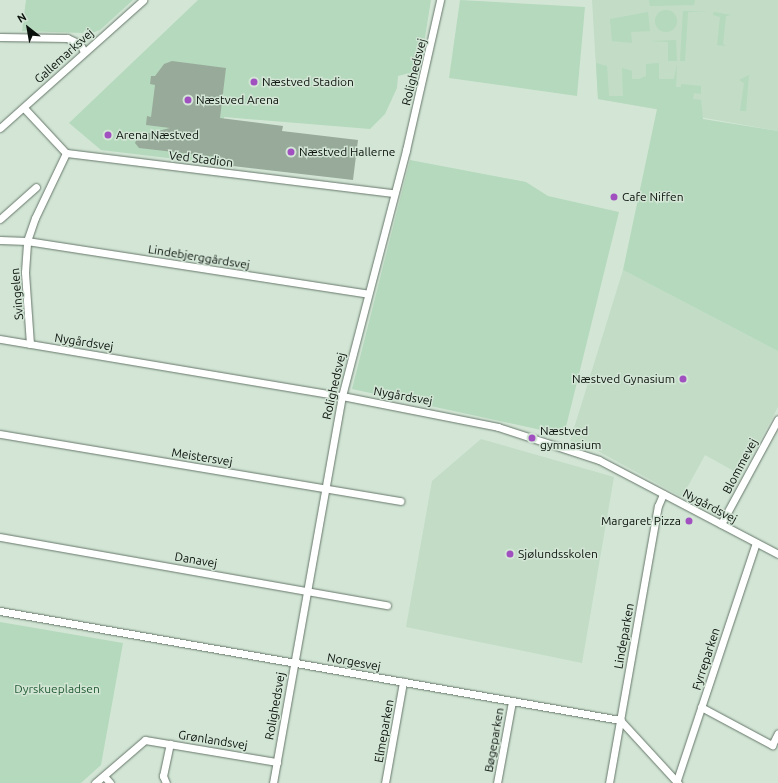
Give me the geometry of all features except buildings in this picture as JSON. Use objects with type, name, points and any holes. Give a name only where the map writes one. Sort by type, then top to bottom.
[{"type":"street","name":"Gallemarksvej","points":[[0,128],[143,0]]},
{"type":"street","name":"Rolighedsvej","points":[[273,783],[342,396],[437,22],[440,0]]},
{"type":"street","points":[[0,36],[67,38],[80,44],[84,52]]},
{"type":"street","points":[[24,108],[66,153]]},
{"type":"street","name":"Ved Stadion","points":[[66,153],[394,193]]},
{"type":"street","name":"Svingelen","points":[[30,344],[25,272],[27,241],[66,153]]},
{"type":"street","points":[[0,219],[36,187]]},
{"type":"street","points":[[0,240],[27,241]]},
{"type":"street","name":"Lindebjerggårdsvej","points":[[27,241],[368,294]]},
{"type":"street","name":"Nygårdsvej","points":[[0,339],[342,396],[498,426],[599,460],[778,554]]},
{"type":"street","name":"Blommevej","points":[[721,524],[778,419]]},
{"type":"street","name":"Meistersvej","points":[[0,434],[400,501]]},
{"type":"street","name":"Lindeparken","points":[[609,783],[658,506],[663,494]]},
{"type":"street","name":"Danavej","points":[[0,537],[387,605]]},
{"type":"street","name":"Fyrreparken","points":[[677,783],[756,543]]},
{"type":"street","name":"Norgesvej","points":[[0,611],[620,720]]},
{"type":"street","name":"Elmeparken","points":[[386,783],[403,682]]},
{"type":"street","name":"Bøgeparken","points":[[497,783],[512,701]]},
{"type":"street","points":[[701,707],[772,745],[778,733]]},
{"type":"street","points":[[620,720],[677,783]]},
{"type":"street","name":"Grønlandsvej","points":[[95,783],[145,740],[277,762]]},
{"type":"street","name":"Grønlandsvej","points":[[166,783],[163,776],[170,744]]},
{"type":"street","points":[[104,776],[110,783]]},
{"type":"shaded area","points":[[592,0],[778,0],[778,131],[598,99]]},
{"type":"shaded area","name":"Næstved Gynasium","points":[[623,270],[778,351],[778,407],[741,475],[705,455],[682,497],[596,450],[570,441]]},
{"type":"shaded area","name":"Sjølundsskolen","points":[[481,439],[614,477],[582,663],[406,627],[432,481]]},
{"type":"green space","points":[[26,0],[133,0],[100,30],[92,33],[85,30],[83,33],[22,31]]},
{"type":"green space","name":"Næstved Stadion","points":[[198,0],[431,0],[423,50],[414,72],[398,76],[397,88],[385,114],[370,129],[224,117],[218,164],[101,150],[69,123]]},
{"type":"green space","points":[[460,0],[585,7],[577,96],[449,78]]},
{"type":"green space","points":[[649,0],[695,0],[694,5],[650,6]]},
{"type":"green space","points":[[666,10],[674,13],[677,21],[674,29],[666,32],[658,29],[655,21],[658,13]]},
{"type":"green space","points":[[683,11],[707,11],[688,12],[685,61],[680,61]]},
{"type":"green space","points":[[648,12],[650,31],[631,32],[632,43],[612,41],[610,19]]},
{"type":"green space","points":[[714,12],[731,15],[726,16],[723,44],[726,46],[717,45],[720,17],[713,15]]},
{"type":"green space","points":[[676,40],[677,61],[668,61],[668,42],[651,41]]},
{"type":"green space","points":[[596,63],[607,66],[609,96],[623,96],[622,68],[632,71],[632,79],[639,79],[646,76],[646,64],[659,63],[659,79],[674,79],[677,64],[676,87],[681,87],[681,84],[701,86],[701,94],[694,93],[693,99],[701,100],[703,119],[778,131],[778,351],[623,270],[657,109],[598,99]]},
{"type":"green space","points":[[749,75],[746,111],[740,111],[744,83],[739,80]]},
{"type":"green space","points":[[410,160],[526,182],[548,196],[619,212],[564,435],[352,389]]},
{"type":"green space","name":"Dyrskuepladsen","points":[[0,622],[123,643],[101,765],[81,783],[0,783]]},
{"type":"place","name":"Næstved Stadion","points":[[254,82]]},
{"type":"place","name":"Næstved Arena","points":[[188,100]]},
{"type":"place","name":"Arena Næstved","points":[[108,135]]},
{"type":"place","name":"Næstved Hallerne","points":[[291,152]]},
{"type":"place","name":"Cafe Niffen","points":[[614,197]]},
{"type":"place","name":"Næstved Gynasium","points":[[683,379]]},
{"type":"place","name":"Næstved gymnasium","points":[[532,438]]},
{"type":"place","name":"Margaret Pizza","points":[[689,521]]},
{"type":"place","name":"Sjølundsskolen","points":[[510,554]]}]
